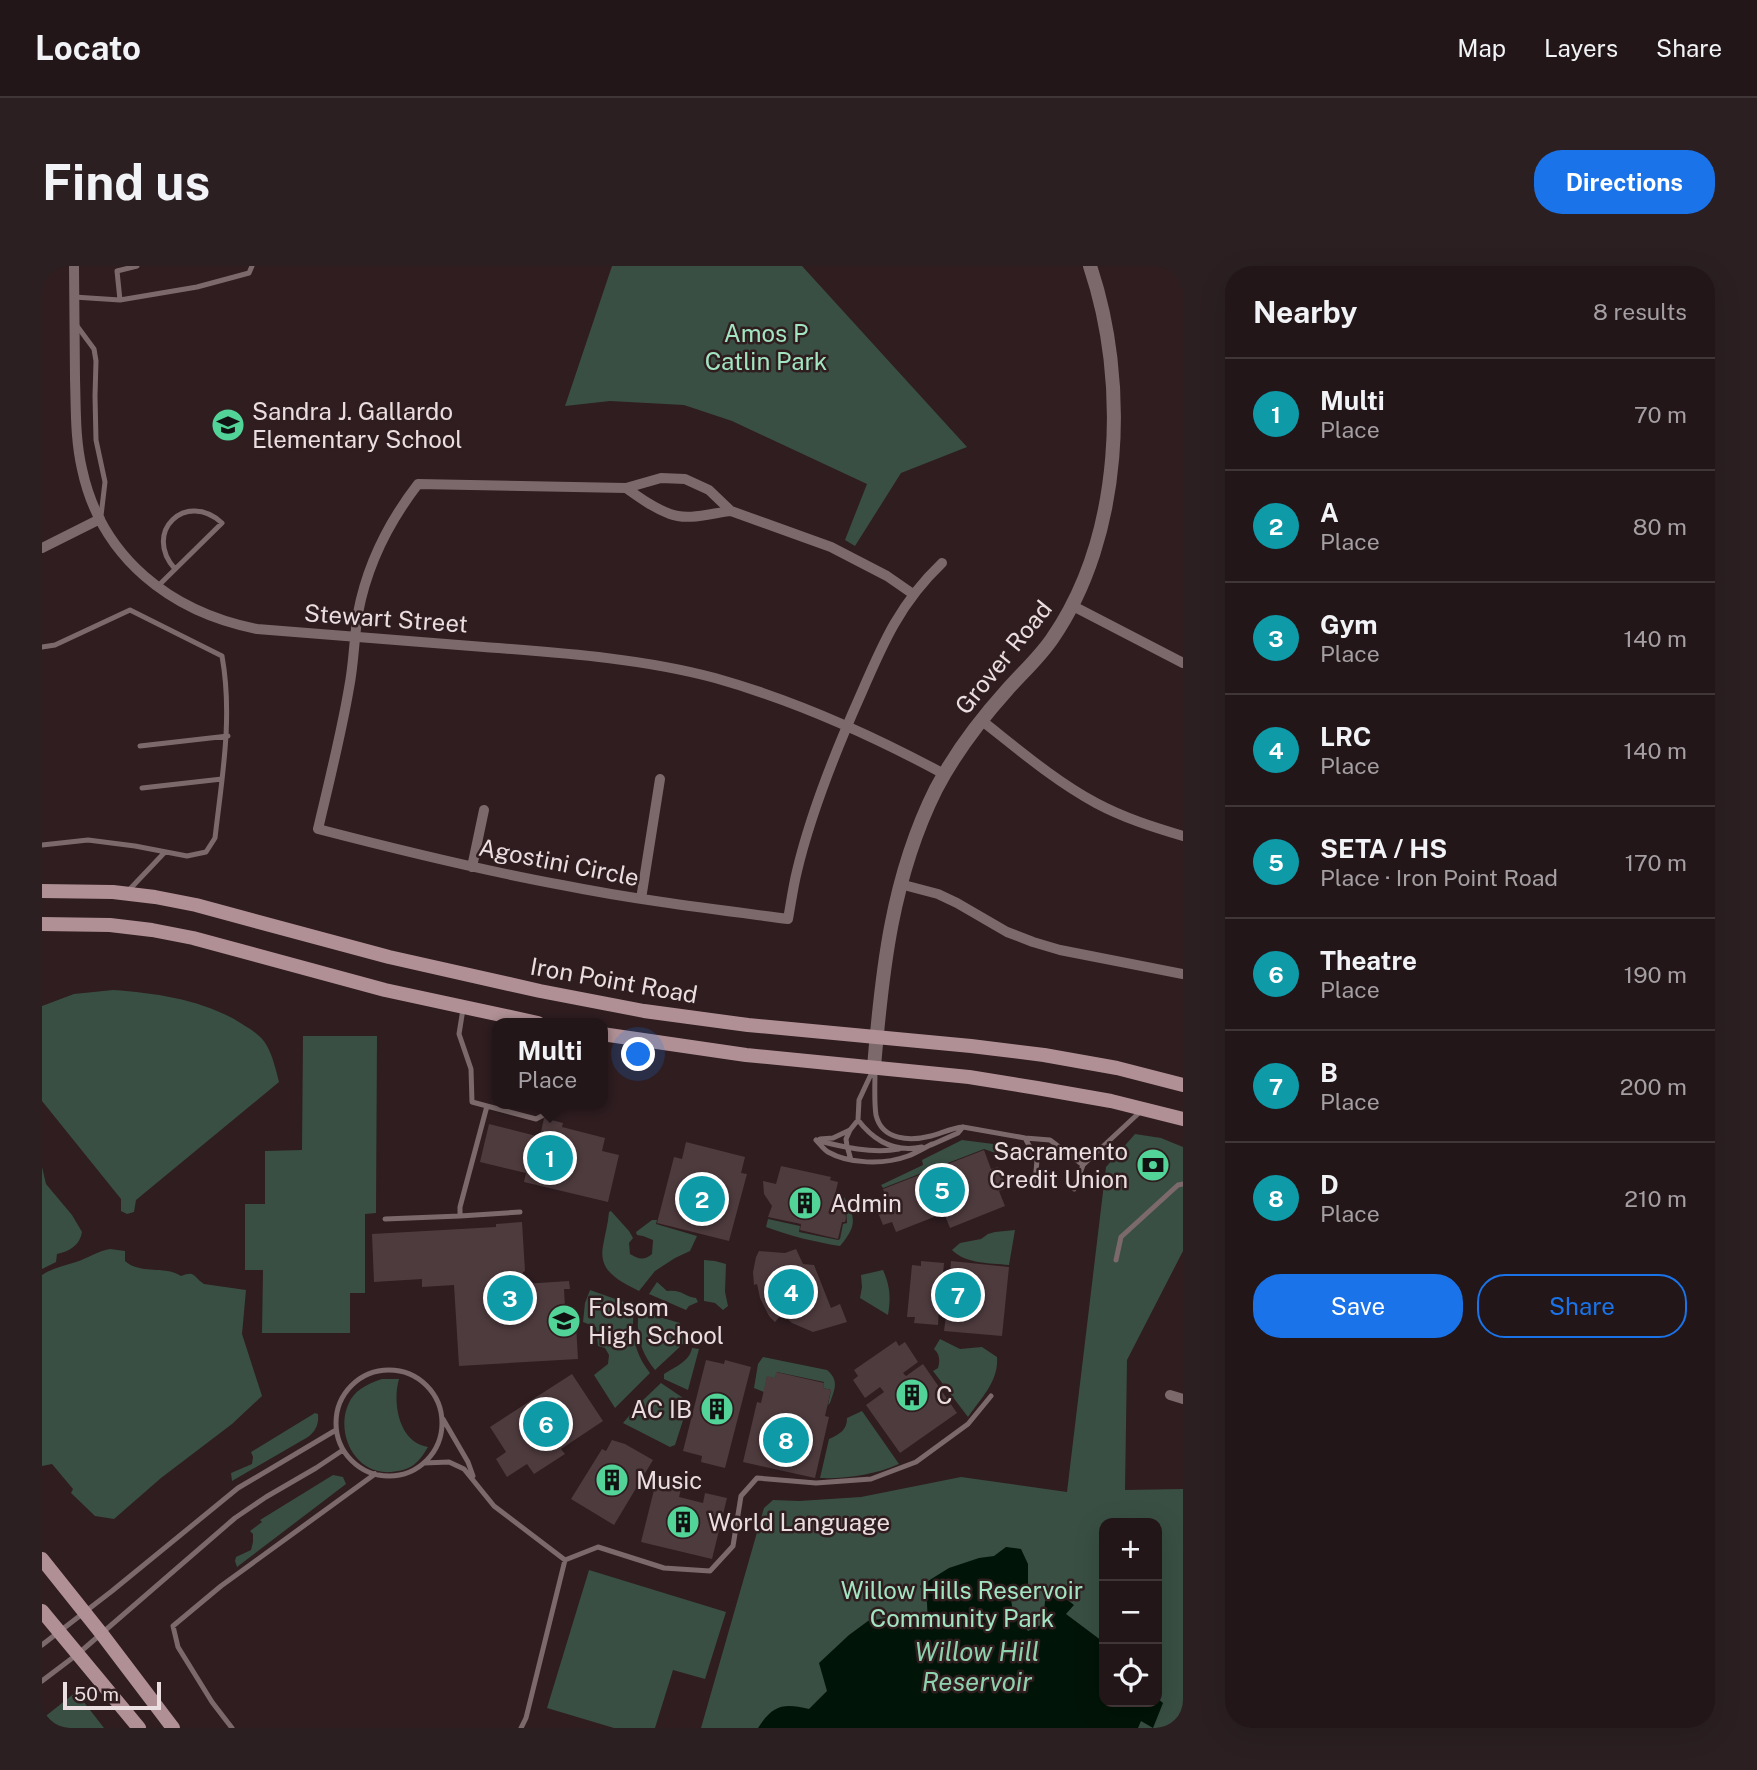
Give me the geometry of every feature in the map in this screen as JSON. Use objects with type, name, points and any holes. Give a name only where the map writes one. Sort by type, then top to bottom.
[{"type":"main road","name":"Iron Point Road","points":[[42,891],[126,893],[196,905],[388,957],[618,1006],[748,1026],[1044,1055],[1118,1068],[1183,1085]]},
{"type":"main road","points":[[42,924],[110,925],[183,936],[360,984],[513,1018]]},
{"type":"main road","points":[[608,1035],[746,1055],[969,1077],[1111,1101],[1183,1119]]},
{"type":"main road","points":[[42,1559],[173,1728]]},
{"type":"main road","points":[[42,1611],[139,1728]]},
{"type":"street","name":"Stewart Street","points":[[74,266],[78,450],[89,493],[100,519],[125,556],[157,587],[194,610],[235,625],[257,629],[590,655],[652,664],[773,696],[889,744],[944,774]]},
{"type":"street","name":"Grover Road","points":[[874,1067],[891,921],[920,824],[944,774],[981,720],[1033,664],[1073,606],[1099,533],[1112,457],[1114,407],[1111,357],[1102,307],[1090,266]]},
{"type":"street","points":[[356,637],[364,588],[376,552],[388,526],[418,484],[626,488],[661,478],[685,479],[709,490],[731,510],[831,547],[878,571],[913,594]]},
{"type":"street","points":[[626,488],[672,515],[697,516],[731,510]]},
{"type":"street","points":[[42,548],[100,519]]},
{"type":"street","points":[[847,725],[887,636],[913,594],[942,563]]},
{"type":"street","points":[[1073,606],[1183,663]]},
{"type":"street","name":"Agostini Circle","points":[[356,637],[349,688],[318,829],[472,867],[563,886],[788,919],[797,871],[810,826],[847,725]]},
{"type":"street","points":[[981,720],[1062,782],[1094,802],[1152,827],[1183,836]]},
{"type":"street","points":[[642,899],[660,779]]},
{"type":"street","points":[[472,867],[484,810]]},
{"type":"street","points":[[900,884],[947,899],[1007,932],[1033,942],[1060,950],[1183,974]]},
{"type":"lane","points":[[120,300],[117,271],[136,266]]},
{"type":"lane","points":[[74,297],[120,300],[197,286],[249,272],[252,266]]},
{"type":"lane","points":[[74,323],[94,349],[96,362],[96,440],[105,482],[100,519]]},
{"type":"lane","points":[[157,587],[222,523],[214,515],[192,510],[172,520],[163,539],[163,551],[167,561],[175,569]]},
{"type":"lane","points":[[42,647],[55,645],[130,610],[222,656],[228,736],[215,838],[206,852],[187,856],[88,840],[42,845]]},
{"type":"lane","points":[[140,746],[228,736]]},
{"type":"lane","points":[[142,788],[222,779]]},
{"type":"lane","points":[[126,893],[165,852]]},
{"type":"lane","points":[[464,1008],[459,1034],[471,1069],[472,1102],[492,1107]]},
{"type":"lane","points":[[851,1160],[846,1139],[858,1120],[859,1100],[874,1067]]},
{"type":"lane","points":[[874,1067],[876,1114],[884,1131],[890,1134],[914,1139],[963,1127],[1050,1140],[1083,1165]]},
{"type":"lane","points":[[460,1216],[460,1207],[487,1106]]},
{"type":"lane","points":[[498,1109],[536,1119],[555,1109]]},
{"type":"lane","points":[[1074,1189],[1083,1165],[1143,1110]]},
{"type":"lane","points":[[858,1120],[868,1133],[900,1149]]},
{"type":"lane","points":[[816,1140],[885,1151],[917,1149],[958,1133],[963,1127]]},
{"type":"lane","points":[[816,1140],[832,1138],[850,1130]]},
{"type":"lane","points":[[1025,1138],[1037,1160],[1035,1183]]},
{"type":"lane","points":[[816,1140],[825,1150],[851,1160],[887,1161],[907,1157],[932,1144]]},
{"type":"lane","points":[[1116,1260],[1121,1237],[1178,1185],[1183,1184]]},
{"type":"lane","points":[[385,1219],[520,1212]]},
{"type":"lane","points":[[442,1416],[437,1446],[424,1463],[396,1476],[375,1474],[356,1465],[343,1450],[336,1430],[340,1401],[351,1386],[366,1375],[385,1370],[405,1373],[422,1382],[435,1397],[442,1416],[468,1462],[475,1482]]},
{"type":"lane","points":[[565,1560],[598,1547],[664,1568],[710,1571],[733,1546],[741,1496],[757,1478],[816,1483],[871,1479],[916,1462],[968,1424],[990,1396]]},
{"type":"lane","points":[[42,1645],[238,1488],[336,1430]]},
{"type":"lane","points":[[42,1681],[79,1653],[234,1518],[343,1450]]},
{"type":"lane","points":[[424,1463],[449,1462],[464,1469],[494,1506],[565,1560]]},
{"type":"lane","points":[[232,1728],[212,1702],[178,1647],[173,1626],[221,1586],[375,1474]]},
{"type":"lane","points":[[521,1728],[526,1718],[565,1560]]},
{"type":"green space","name":"Amos P Catlin Park","points":[[612,266],[802,266],[967,447],[901,473],[855,546],[845,540],[867,484],[732,421],[684,405],[610,401],[565,406]]},
{"type":"green space","points":[[113,990],[175,998],[205,1006],[234,1019],[264,1042],[273,1059],[279,1082],[136,1200],[134,1212],[127,1214],[121,1211],[121,1199],[42,1101],[42,1006],[74,994]]},
{"type":"green space","points":[[303,1036],[377,1036],[376,1213],[365,1214],[365,1293],[350,1293],[350,1333],[262,1333],[263,1270],[245,1270],[245,1204],[265,1204],[265,1151],[302,1150]]},
{"type":"green space","name":"Willow Hills Reservoir Community Park","points":[[1135,1134],[1161,1138],[1183,1147],[1183,1251],[1127,1360],[1125,1490],[1183,1489],[1183,1728],[701,1728],[764,1508],[773,1500],[861,1497],[961,1477],[1067,1492],[1106,1167]]},
{"type":"green space","points":[[962,1140],[1009,1146],[1020,1153],[1004,1159],[1001,1155],[984,1149],[883,1188],[881,1185],[923,1165],[922,1160]]},
{"type":"green space","points":[[42,1167],[46,1184],[72,1215],[82,1232],[74,1247],[57,1254],[56,1262],[42,1269]]},
{"type":"green space","points":[[844,1197],[853,1222],[840,1246],[766,1227],[768,1219],[800,1226],[799,1232],[838,1240],[843,1224],[847,1223],[846,1208],[842,1204]]},
{"type":"green space","points":[[611,1211],[629,1231],[633,1238],[629,1243],[630,1254],[638,1258],[646,1258],[652,1254],[653,1240],[637,1235],[636,1232],[652,1220],[657,1220],[656,1224],[697,1236],[690,1251],[655,1271],[639,1291],[612,1275],[604,1263],[603,1246]]},
{"type":"green space","points":[[1015,1230],[1009,1265],[971,1260],[952,1250],[960,1243],[981,1239],[988,1234]]},
{"type":"green space","points":[[110,1249],[125,1251],[125,1261],[138,1268],[167,1271],[181,1276],[192,1274],[204,1284],[246,1290],[242,1334],[262,1396],[232,1424],[161,1478],[114,1519],[95,1516],[71,1493],[73,1489],[52,1464],[42,1466],[42,1275]]},
{"type":"green space","points":[[704,1260],[726,1264],[725,1292],[728,1306],[723,1310],[715,1303],[704,1301]]},
{"type":"green space","points":[[883,1270],[889,1292],[888,1315],[860,1298],[861,1275]]},
{"type":"green space","points":[[657,1282],[667,1291],[696,1298],[698,1302],[686,1310],[649,1294]]},
{"type":"green space","points":[[590,1290],[635,1306],[635,1341],[640,1358],[650,1373],[615,1408],[594,1375],[608,1364],[609,1355],[605,1348],[598,1346],[596,1327],[583,1322],[585,1303]]},
{"type":"green space","points":[[639,1311],[680,1323],[684,1343],[655,1370],[640,1342]]},
{"type":"green space","points":[[940,1339],[960,1349],[982,1347],[997,1357],[992,1382],[968,1417],[933,1371],[939,1365],[934,1349]]},
{"type":"green space","points":[[692,1348],[699,1349],[688,1390],[664,1379],[664,1374],[685,1360]]},
{"type":"green space","points":[[763,1357],[827,1370],[835,1382],[830,1403],[828,1405],[831,1390],[823,1388],[824,1382],[777,1372],[775,1378],[767,1377],[764,1392],[754,1388],[758,1364]]},
{"type":"green space","points":[[382,1379],[399,1379],[397,1410],[404,1430],[418,1444],[428,1447],[421,1458],[404,1470],[378,1471],[366,1466],[350,1448],[346,1436],[344,1423],[351,1399],[365,1386]]},
{"type":"green space","points":[[661,1383],[689,1402],[675,1445],[670,1447],[623,1423]]},
{"type":"green space","points":[[862,1411],[899,1464],[860,1476],[820,1478],[829,1439],[842,1431],[847,1418]]},
{"type":"green space","points":[[315,1413],[318,1414],[317,1424],[308,1437],[232,1481],[231,1473],[252,1464],[251,1452]]},
{"type":"green space","points":[[333,1475],[343,1477],[346,1484],[237,1567],[236,1557],[251,1550],[253,1534],[250,1531],[262,1522],[260,1520]]},
{"type":"green space","points":[[589,1570],[726,1612],[705,1679],[673,1670],[655,1728],[614,1728],[547,1708]]},
{"type":"green space","points":[[76,1692],[104,1728],[42,1728],[42,1719]]},
{"type":"water","name":"Willow Hill Reservoir","points":[[1006,1547],[1021,1549],[1028,1564],[1028,1586],[1010,1593],[1013,1612],[1028,1631],[1043,1624],[1045,1601],[1057,1592],[1074,1605],[1066,1614],[1099,1639],[1099,1707],[1161,1707],[1153,1728],[1141,1721],[1138,1728],[758,1728],[769,1714],[779,1708],[792,1706],[809,1709],[827,1691],[819,1663],[868,1621],[906,1612],[928,1626],[927,1602],[920,1586],[949,1568],[994,1556]]},
{"type":"building","points":[[544,1118],[563,1123],[562,1127],[605,1138],[602,1151],[619,1155],[608,1202],[524,1182],[526,1173],[480,1162],[489,1124],[540,1137]]},
{"type":"building","points":[[686,1142],[745,1157],[741,1173],[747,1174],[729,1241],[657,1223],[674,1157],[682,1159]]},
{"type":"building","points":[[984,1150],[991,1169],[998,1167],[1007,1188],[999,1191],[1005,1206],[950,1228],[944,1213],[896,1232],[892,1222],[883,1225],[877,1210],[889,1206],[883,1189]]},
{"type":"building","name":"Admin","points":[[781,1166],[831,1177],[830,1180],[838,1182],[835,1195],[842,1197],[841,1204],[846,1218],[845,1222],[842,1222],[838,1239],[800,1230],[801,1224],[768,1217],[772,1206],[764,1194],[763,1181],[776,1184]]},
{"type":"building","points":[[522,1222],[525,1271],[523,1284],[569,1281],[570,1289],[564,1289],[565,1307],[575,1307],[578,1359],[459,1366],[454,1285],[422,1287],[422,1279],[374,1282],[372,1234],[496,1227],[496,1224]]},
{"type":"building","points":[[796,1249],[803,1264],[814,1265],[831,1308],[840,1304],[847,1322],[813,1332],[792,1323],[782,1314],[775,1322],[769,1316],[760,1298],[757,1284],[754,1285],[756,1257],[759,1251],[785,1253]]},
{"type":"building","points":[[921,1261],[944,1263],[942,1283],[949,1284],[951,1261],[1009,1267],[1002,1336],[944,1331],[947,1308],[939,1307],[938,1325],[914,1323],[915,1317],[907,1317],[912,1265],[921,1266]]},
{"type":"building","name":"C","points":[[896,1341],[899,1346],[905,1342],[918,1362],[903,1373],[906,1376],[923,1364],[957,1413],[900,1453],[866,1405],[884,1392],[880,1387],[865,1398],[853,1380],[858,1376],[854,1370]]},
{"type":"building","name":"AC IB","points":[[706,1360],[724,1364],[725,1360],[751,1367],[725,1468],[701,1462],[702,1456],[683,1451]]},
{"type":"building","points":[[776,1372],[824,1383],[823,1388],[831,1390],[825,1416],[829,1417],[815,1478],[743,1462],[757,1402],[761,1403],[767,1376],[775,1378]]},
{"type":"building","points":[[572,1374],[603,1421],[561,1449],[565,1454],[534,1474],[527,1464],[507,1477],[496,1459],[506,1452],[490,1427]]},
{"type":"building","name":"Music","points":[[612,1440],[625,1444],[653,1460],[614,1525],[571,1499],[602,1449],[606,1451]]},
{"type":"building","name":"World Language","points":[[657,1478],[682,1485],[679,1497],[703,1503],[705,1493],[727,1498],[712,1559],[641,1542]]},
{"type":"place","name":"Sandra J. Gallardo Elementary School","points":[[228,425]]},
{"type":"place","name":"Multi","points":[[550,1158]]},
{"type":"place","name":"Sacramento Credit Union","points":[[1153,1165]]},
{"type":"place","name":"SETA / HS","points":[[942,1190]]},
{"type":"place","name":"A","points":[[702,1199]]},
{"type":"place","name":"Admin","points":[[805,1203]]},
{"type":"place","name":"LRC","points":[[791,1292]]},
{"type":"place","name":"B","points":[[958,1295]]},
{"type":"place","name":"Gym","points":[[510,1298]]},
{"type":"place","name":"Folsom High School","points":[[564,1321]]},
{"type":"place","name":"C","points":[[912,1395]]},
{"type":"place","name":"AC IB","points":[[717,1409]]},
{"type":"place","name":"Theatre","points":[[546,1424]]},
{"type":"place","name":"D","points":[[786,1440]]},
{"type":"place","name":"Music","points":[[612,1480]]},
{"type":"place","name":"World Language","points":[[683,1522]]}]
